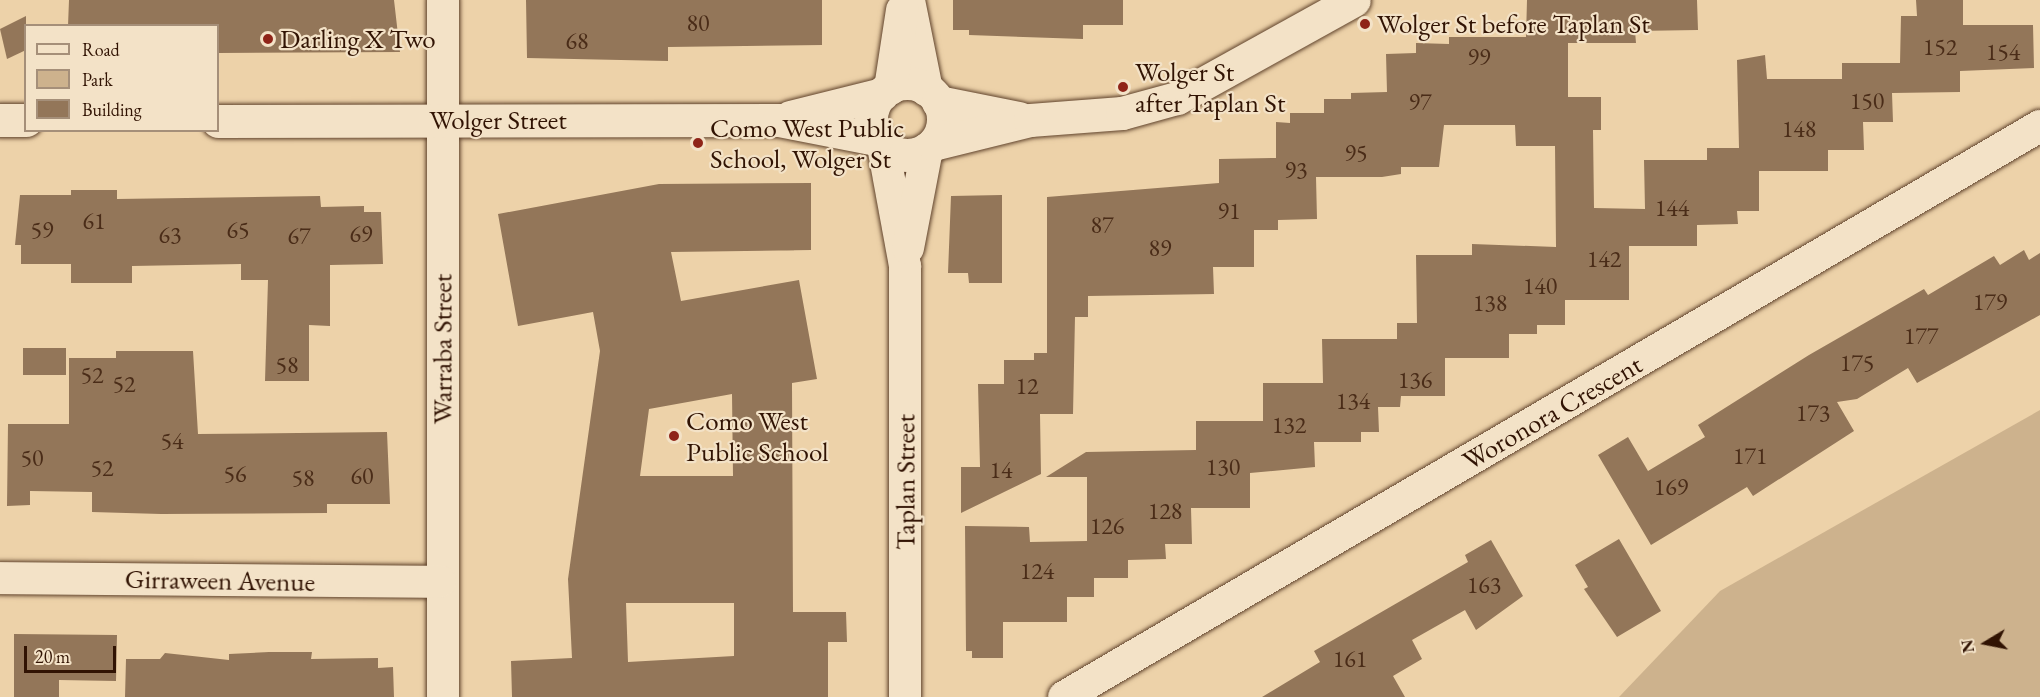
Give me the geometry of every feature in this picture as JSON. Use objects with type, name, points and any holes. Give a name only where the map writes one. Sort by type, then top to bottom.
[{"type":"street","name":"Warraba Street","points":[[443,0],[440,582],[443,697]]},
{"type":"street","points":[[906,0],[886,91],[872,110],[880,143],[909,156],[930,146],[1030,120],[1122,113],[1177,98],[1353,0]]},
{"type":"street","points":[[906,0],[942,128],[930,146]]},
{"type":"street","points":[[886,91],[908,84],[932,95],[1030,120]]},
{"type":"street","name":"Wolger Street","points":[[779,120],[886,91]]},
{"type":"street","points":[[0,120],[24,120]]},
{"type":"street","name":"Wolger Street","points":[[219,121],[779,120],[880,143]]},
{"type":"street","name":"Woronora Crescent","points":[[1064,697],[2040,126]]},
{"type":"street","name":"Taplan Street","points":[[880,143],[904,266],[905,697]]},
{"type":"street","name":"Taplan Street","points":[[904,266],[930,146]]},
{"type":"street","name":"Girraween Avenue","points":[[0,578],[440,582]]},
{"type":"green space","points":[[2040,410],[2040,697],[1619,697],[1720,591]]},
{"type":"building","points":[[69,0],[394,0],[400,52],[219,53],[219,24],[68,24]]},
{"type":"building","points":[[526,0],[822,0],[822,45],[668,47],[668,61],[527,58]]},
{"type":"building","points":[[953,0],[1123,0],[1123,25],[1083,25],[1083,39],[969,35],[969,30],[953,30]]},
{"type":"building","points":[[1527,0],[1697,0],[1698,30],[1635,31],[1636,43],[1568,43],[1568,97],[1601,97],[1601,130],[1593,130],[1594,208],[1645,209],[1644,160],[1707,160],[1707,148],[1739,148],[1737,60],[1765,55],[1767,79],[1842,79],[1842,63],[1900,63],[1901,16],[1917,16],[1916,0],[1963,0],[1963,25],[2033,25],[2034,68],[1960,71],[1960,92],[1892,93],[1893,122],[1863,122],[1864,150],[1828,150],[1828,171],[1759,171],[1759,211],[1737,211],[1738,224],[1697,225],[1697,246],[1629,246],[1629,300],[1565,300],[1565,325],[1537,325],[1537,334],[1509,334],[1509,358],[1445,358],[1445,396],[1401,396],[1400,407],[1378,407],[1379,432],[1361,432],[1361,442],[1314,442],[1315,467],[1250,473],[1250,508],[1191,508],[1192,544],[1165,544],[1166,559],[1128,560],[1128,578],[1094,578],[1094,597],[1067,597],[1067,622],[1003,622],[1003,658],[972,658],[972,651],[966,651],[965,526],[1029,527],[1030,542],[1087,541],[1087,477],[1046,477],[1086,452],[1196,450],[1196,421],[1263,421],[1263,383],[1323,383],[1322,339],[1397,339],[1397,323],[1417,323],[1416,255],[1472,255],[1472,244],[1556,247],[1555,146],[1516,146],[1515,125],[1444,125],[1439,167],[1401,167],[1401,174],[1382,177],[1316,177],[1317,219],[1278,220],[1278,230],[1254,230],[1254,267],[1213,267],[1214,294],[1088,296],[1088,317],[1075,317],[1073,414],[1040,414],[1041,474],[961,513],[961,467],[980,467],[978,384],[1004,384],[1004,360],[1034,360],[1034,353],[1047,353],[1047,197],[1219,183],[1219,159],[1276,158],[1276,122],[1290,123],[1290,113],[1324,113],[1324,99],[1351,99],[1351,93],[1387,92],[1386,54],[1416,53],[1416,43],[1449,44],[1449,37],[1526,37]]},
{"type":"building","points":[[26,16],[24,51],[7,59],[0,29]]},
{"type":"building","points":[[811,183],[811,250],[671,252],[681,301],[799,280],[817,379],[792,383],[793,612],[846,612],[847,642],[828,642],[828,697],[512,697],[511,661],[572,658],[568,579],[600,351],[593,312],[518,326],[498,214],[659,184]],"holes":[[[732,394],[733,476],[640,476],[649,409]],[[626,603],[734,603],[734,656],[628,662]]]},
{"type":"building","points":[[71,190],[117,190],[117,199],[320,196],[321,207],[364,206],[364,212],[381,212],[383,264],[330,265],[330,326],[309,325],[309,381],[265,381],[268,280],[241,280],[241,264],[132,266],[132,283],[71,283],[71,264],[21,264],[21,245],[15,245],[20,195],[71,195]]},
{"type":"building","points":[[1002,195],[1002,283],[969,283],[968,273],[948,273],[951,196]]},
{"type":"building","points":[[2024,250],[2029,260],[2040,253],[2040,315],[1917,383],[1908,368],[1857,399],[1837,402],[1854,431],[1753,496],[1747,487],[1651,545],[1598,455],[1628,437],[1648,471],[1705,437],[1698,425],[1809,355],[1924,289],[1928,295],[1994,256],[2000,265]]},
{"type":"building","points":[[23,348],[66,348],[66,375],[23,375]]},
{"type":"building","points":[[116,351],[193,351],[198,434],[387,432],[390,504],[327,504],[327,513],[92,512],[92,492],[30,491],[30,505],[7,506],[8,424],[69,424],[69,358],[116,358]]},
{"type":"building","points":[[1619,539],[1661,611],[1617,637],[1584,589],[1588,587],[1575,565]]},
{"type":"building","points":[[1491,540],[1523,596],[1476,630],[1465,610],[1412,640],[1422,659],[1393,676],[1405,697],[1262,697],[1320,662],[1314,651],[1468,562],[1465,555]]},
{"type":"building","points":[[14,634],[117,635],[116,681],[59,680],[59,697],[14,697]]},
{"type":"building","points":[[312,652],[311,659],[378,658],[378,668],[393,667],[394,697],[125,697],[126,659],[160,659],[165,653],[229,660],[229,654]]},
{"type":"place","name":"Wolger St before Taplan St","points":[[1365,24]]},
{"type":"place","name":"Darling X Two","points":[[268,39]]},
{"type":"place","name":"Wolger St after Taplan St","points":[[1123,87]]},
{"type":"place","name":"Como West Public School, Wolger St","points":[[698,143]]},
{"type":"place","name":"Como West Public School","points":[[674,436]]}]
